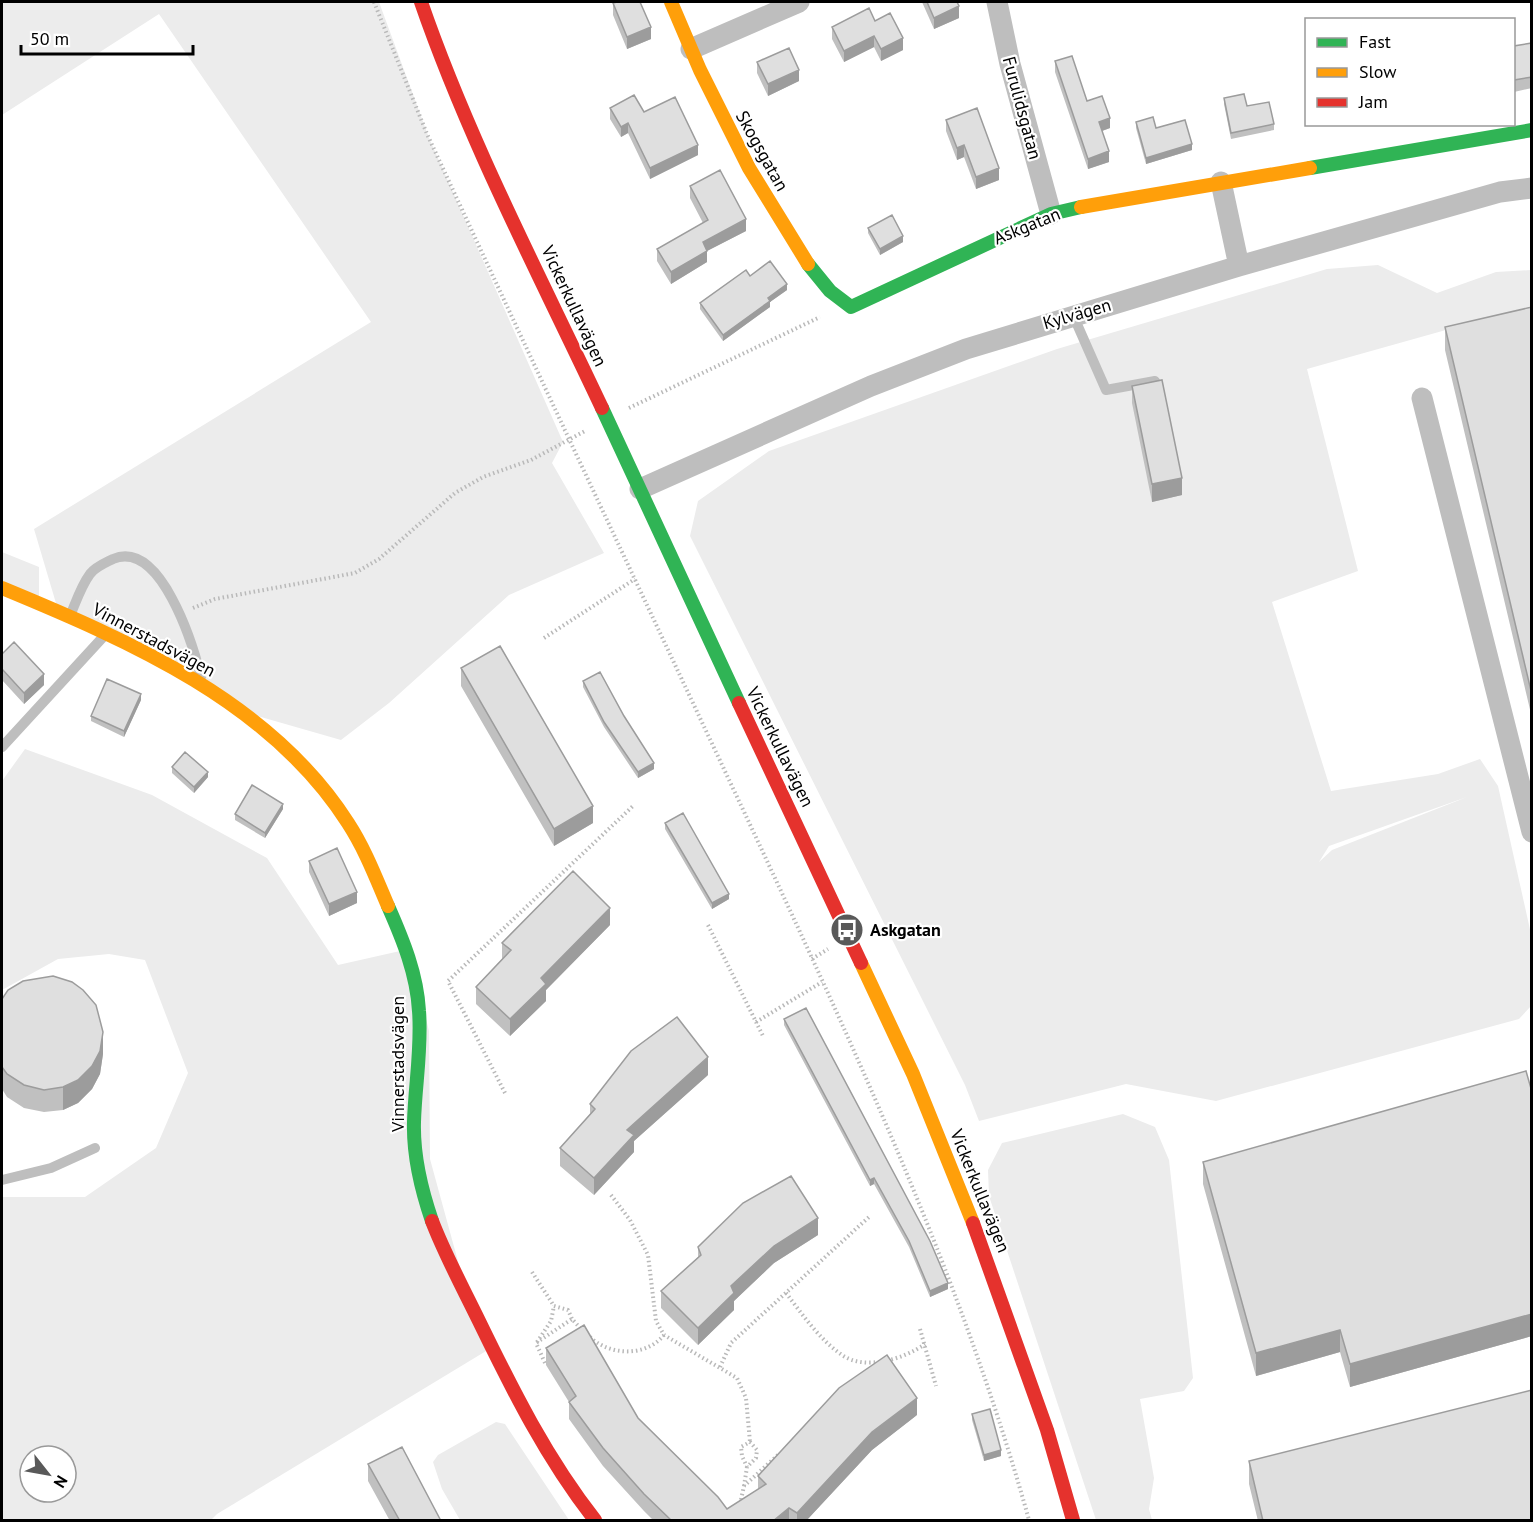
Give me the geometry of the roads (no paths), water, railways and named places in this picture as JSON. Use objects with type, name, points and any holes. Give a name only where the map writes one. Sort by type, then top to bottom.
[{"type":"street","name":"Vickerkullavägen","points":[[421,2],[438,51],[483,154],[913,1074],[987,1256],[1047,1430],[1073,1521]]},
{"type":"street","name":"Skogsgatan","points":[[671,2],[690,50],[725,123],[762,190],[817,273],[844,304]]},
{"type":"street","points":[[690,50],[799,2]]},
{"type":"street","name":"Furulidsgatan","points":[[997,2],[1010,64],[1051,214]]},
{"type":"street","name":"Askgatan","points":[[844,304],[858,305],[1051,214],[1221,182],[1532,130]]},
{"type":"street","points":[[1221,182],[1239,266]]},
{"type":"street","name":"Kylvägen","points":[[640,489],[871,386],[966,349],[1239,266],[1500,192],[1532,188]]},
{"type":"street","points":[[1422,398],[1532,832]]},
{"type":"street","name":"Vinnerstadsvägen","points":[[2,588],[107,634],[203,686],[266,729],[305,767],[344,816],[365,855],[409,957],[417,992],[419,1032],[413,1119],[417,1166],[424,1192],[449,1259],[529,1424],[560,1473],[596,1521]]},
{"type":"lane","points":[[1073,315],[1106,390],[1155,381]]},
{"type":"lane","points":[[70,616],[91,573],[117,557],[132,557],[149,566],[161,580],[179,614],[194,652],[203,686]]},
{"type":"lane","points":[[2,747],[107,634]]},
{"type":"lane","points":[[2,1180],[51,1168],[94,1148]]},
{"type":"place","name":"Askgatan","points":[[847,930]]}]
